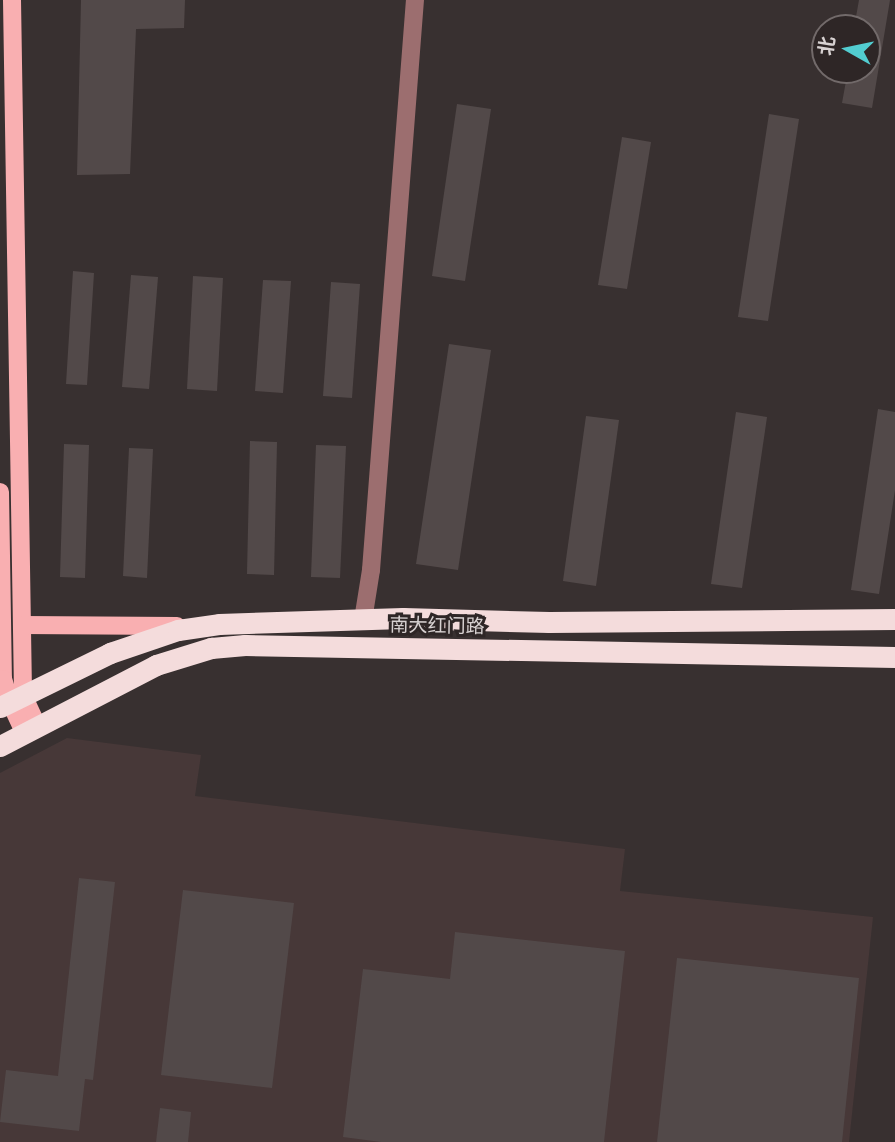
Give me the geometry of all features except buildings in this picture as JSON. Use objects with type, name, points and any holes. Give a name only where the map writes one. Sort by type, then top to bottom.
[{"type":"highway","name":"南大红门路","points":[[11,701],[110,653],[157,636],[219,624],[444,618],[549,622],[895,619]]},
{"type":"highway","name":"南大红门路","points":[[0,746],[156,665],[211,648],[245,645],[895,657]]},
{"type":"main road","points":[[11,701],[22,625],[12,0]]},
{"type":"main road","points":[[0,492],[3,679],[11,701],[32,730]]},
{"type":"main road","points":[[22,625],[120,628],[219,624]]},
{"type":"street","points":[[363,620],[371,569],[415,0]]},
{"type":"shaded area","points":[[67,738],[201,755],[195,796],[625,849],[620,891],[873,917],[849,1142],[0,1142],[0,773]]}]
